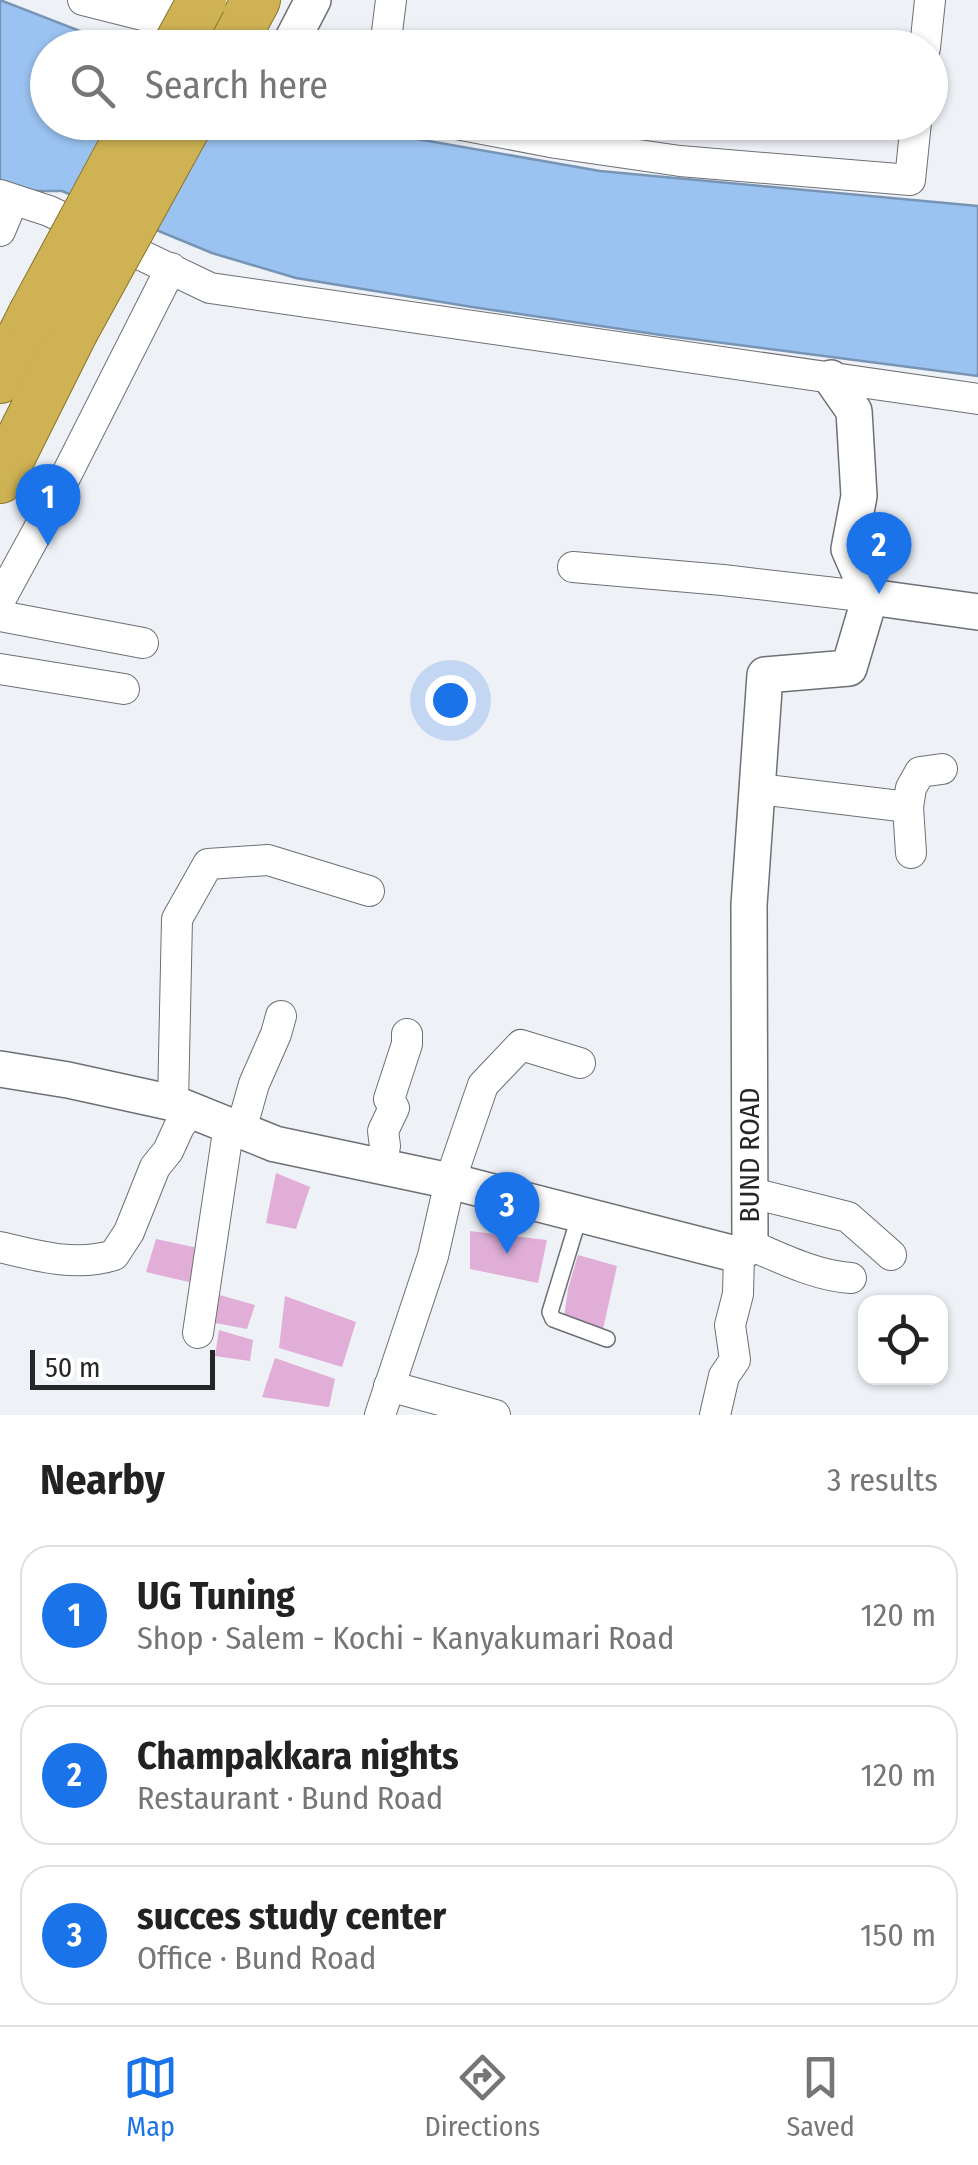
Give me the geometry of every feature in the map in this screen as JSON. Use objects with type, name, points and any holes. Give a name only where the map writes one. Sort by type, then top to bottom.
[{"type":"highway","points":[[240,30],[256,0]]},
{"type":"highway","points":[[0,479],[53,323],[129,140]]},
{"type":"highway","points":[[0,379],[53,323],[176,140]]},
{"type":"street","points":[[83,0],[173,16]]},
{"type":"street","points":[[297,30],[313,0]]},
{"type":"street","points":[[388,30],[391,0]]},
{"type":"street","points":[[926,30],[930,0]]},
{"type":"street","points":[[540,140],[680,161],[910,180],[914,140]]},
{"type":"street","points":[[0,230],[7,197],[49,210],[210,288],[978,399]]},
{"type":"street","points":[[0,600],[171,268]]},
{"type":"street","points":[[832,378],[854,412],[859,496],[848,550],[870,597]]},
{"type":"street","points":[[573,567],[724,580],[978,612]]},
{"type":"street","name":"BUND ROAD","points":[[0,1068],[182,1107],[274,1144],[744,1250],[748,1192],[749,905],[765,675],[849,668],[870,597]]},
{"type":"street","points":[[0,616],[143,644]]},
{"type":"street","points":[[0,669],[124,688]]},
{"type":"street","points":[[912,853],[908,807],[911,788],[920,772],[942,769]]},
{"type":"street","points":[[758,789],[908,807]]},
{"type":"street","points":[[0,1248],[94,1261],[114,1255],[128,1232],[155,1166],[168,1151],[179,1127],[182,1107],[178,919],[208,864],[268,860],[369,891]]},
{"type":"street","points":[[198,1333],[235,1128],[281,1016]]},
{"type":"street","points":[[381,1166],[382,1131],[394,1108],[389,1099],[407,1044],[406,1034]]},
{"type":"street","points":[[495,1415],[384,1401],[433,1256],[450,1182],[483,1085],[521,1045],[580,1063]]},
{"type":"street","points":[[748,1192],[848,1217],[891,1255]]},
{"type":"street","points":[[715,1415],[724,1376],[736,1360],[730,1325],[744,1250],[850,1278]]},
{"type":"lane","points":[[580,1214],[550,1312],[554,1319],[607,1338]]},
{"type":"water","points":[[0,0],[77,30],[30,30],[30,140],[423,140],[600,171],[978,206],[978,376],[661,335],[296,278],[212,253],[62,191],[24,191],[0,181]]},
{"type":"building","points":[[276,1173],[310,1187],[296,1229],[266,1223]]},
{"type":"building","points":[[470,1231],[547,1240],[538,1283],[470,1269]]},
{"type":"building","points":[[156,1239],[198,1248],[193,1283],[146,1272]]},
{"type":"building","points":[[578,1255],[617,1266],[603,1329],[564,1317]]},
{"type":"building","points":[[216,1294],[255,1305],[247,1329],[210,1322]]},
{"type":"building","points":[[285,1296],[356,1322],[342,1367],[279,1348]]},
{"type":"building","points":[[219,1330],[253,1340],[250,1361],[215,1356]]},
{"type":"building","points":[[275,1358],[335,1379],[329,1407],[262,1397]]},
{"type":"place","name":"UG Tuning","points":[[48,546]]},
{"type":"place","name":"Champakkara nights","points":[[879,594]]},
{"type":"place","name":"succes study center","points":[[507,1254]]}]
